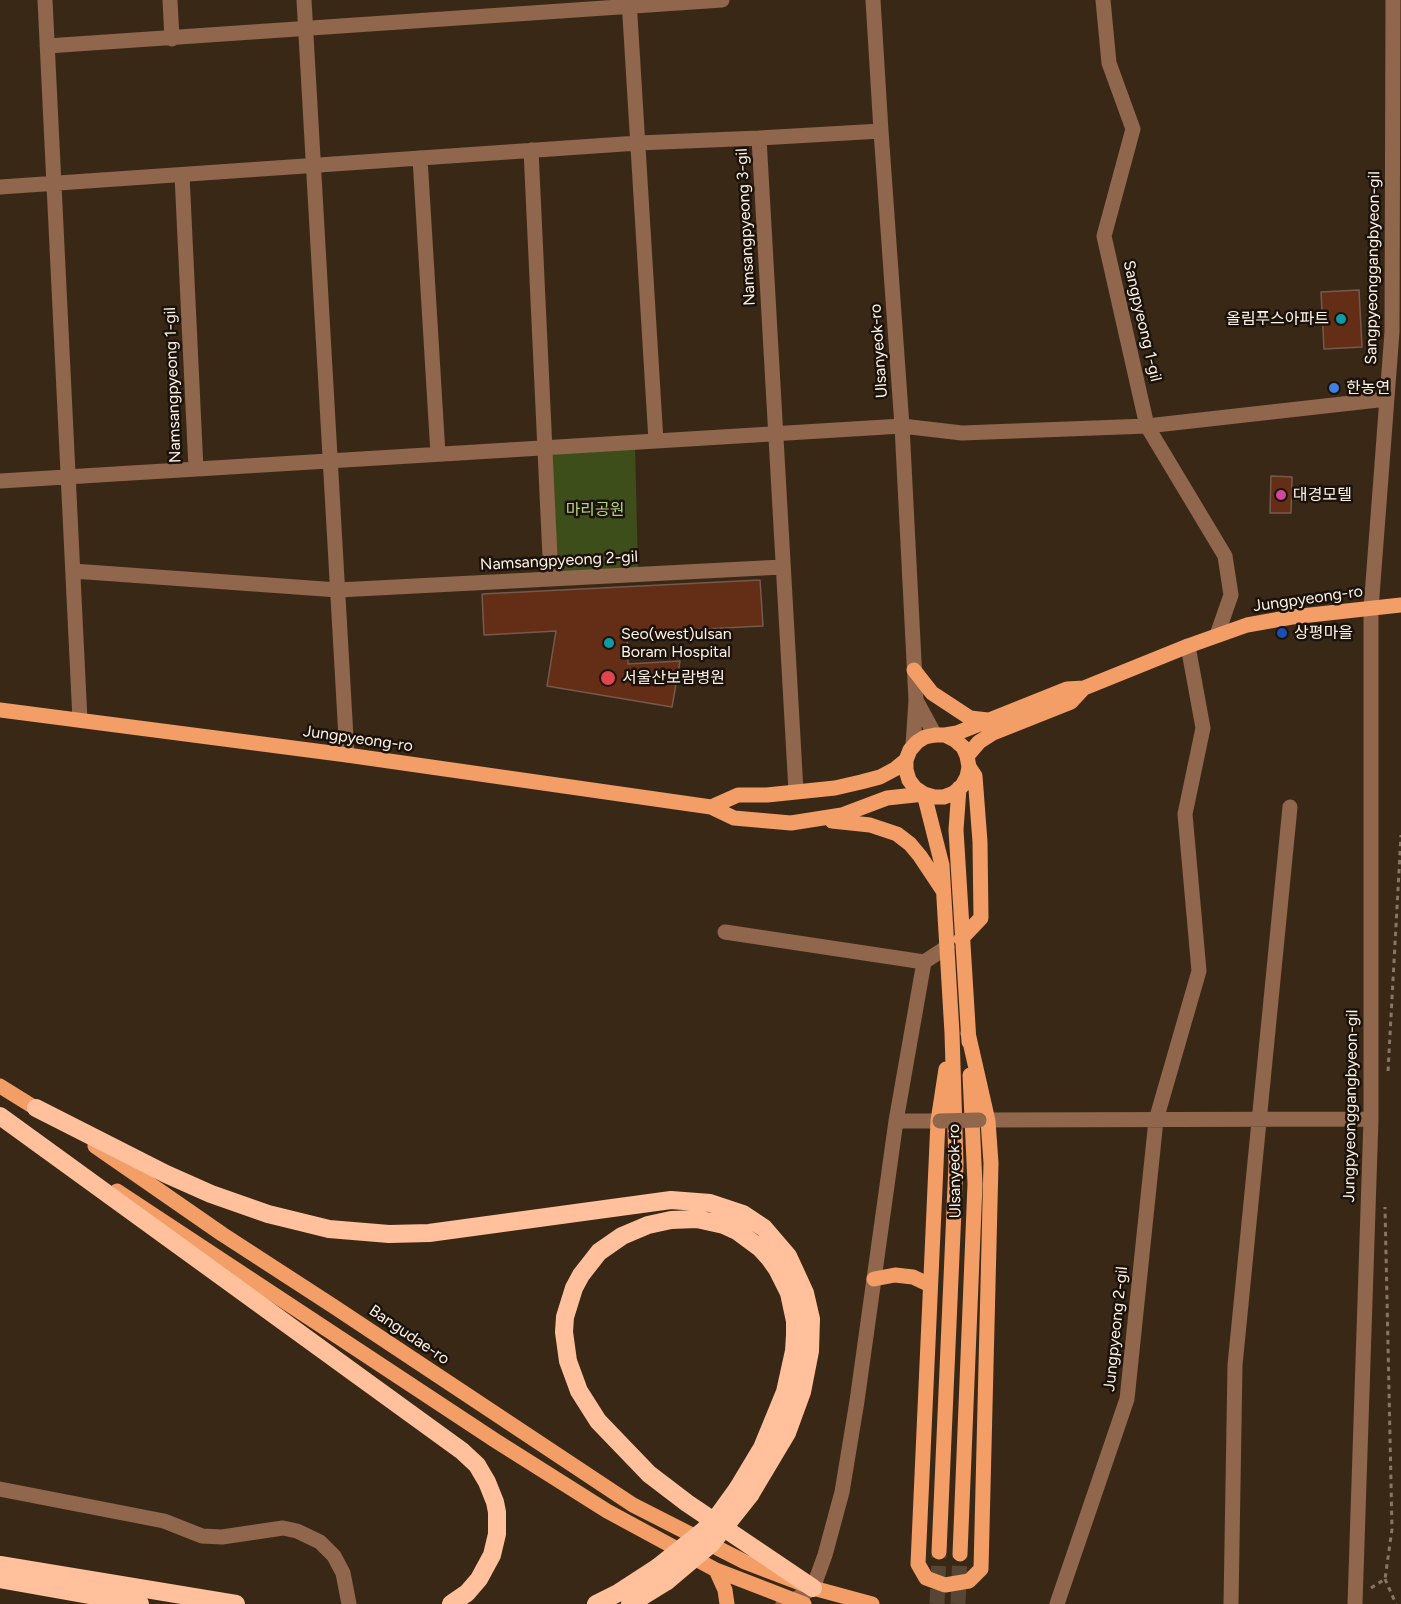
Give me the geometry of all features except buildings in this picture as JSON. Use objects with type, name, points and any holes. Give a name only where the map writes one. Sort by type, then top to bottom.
[{"type":"highway","points":[[36,1108],[166,1174],[211,1194],[268,1214],[329,1229],[389,1234],[429,1233],[671,1200],[710,1203],[743,1214],[764,1228],[788,1256],[805,1293],[811,1319],[810,1351],[802,1392],[787,1433],[744,1492],[630,1604]]},
{"type":"highway","points":[[0,1115],[462,1451],[477,1465],[488,1482],[495,1502],[496,1541],[492,1555],[479,1579],[467,1593],[451,1604]]},
{"type":"highway","points":[[744,1492],[785,1392],[795,1335],[795,1320],[789,1293],[770,1258],[737,1231],[708,1221],[690,1219],[648,1225],[622,1236],[599,1252],[574,1288],[567,1310],[564,1332],[568,1361],[579,1390],[598,1421],[649,1474],[687,1503],[798,1599]]},
{"type":"highway","points":[[0,1565],[236,1604]]},
{"type":"highway","points":[[596,1604],[663,1574]]},
{"type":"highway","points":[[0,1579],[140,1604]]},
{"type":"main road","name":"Jungpyeong-ro","points":[[1084,688],[1216,635],[1247,625],[1292,617],[1395,606]]},
{"type":"main road","points":[[914,670],[932,693],[970,718],[988,720]]},
{"type":"main road","points":[[711,807],[738,795],[767,795],[796,790],[835,788],[871,780],[896,769],[925,737],[940,735],[988,720],[1066,688],[1084,688]]},
{"type":"main road","points":[[910,753],[906,770],[915,788],[924,794],[944,797],[959,788],[967,777],[968,761],[979,742],[993,733],[1071,702],[1084,688]]},
{"type":"main road","name":"Jungpyeong-ro","points":[[0,710],[348,755],[711,807],[734,818],[790,823],[817,820]]},
{"type":"main road","points":[[940,735],[955,740],[963,747],[975,776],[980,842],[981,918],[961,939]]},
{"type":"main road","name":"Ulsanyeok-ro","points":[[959,788],[956,830],[975,1184],[960,1554]]},
{"type":"main road","points":[[817,820],[842,815],[887,798],[924,794]]},
{"type":"main road","name":"Ulsanyeok-ro","points":[[924,794],[942,865],[952,1033],[956,1164],[939,1552]]},
{"type":"main road","points":[[817,820],[870,825],[897,834],[920,856],[943,890]]},
{"type":"main road","points":[[952,1033],[939,1121],[918,1564],[926,1578],[945,1584],[969,1581],[981,1569],[991,1163],[968,1033]]},
{"type":"main road","name":"Bangudae-ro","points":[[0,1086],[113,1157],[222,1234],[633,1505],[745,1562],[798,1599]]},
{"type":"main road","name":"Bangudae-ro","points":[[0,1115],[496,1441],[608,1511],[716,1570],[798,1599],[872,1604]]},
{"type":"main road","points":[[874,1279],[895,1275],[913,1277],[930,1285]]},
{"type":"main road","points":[[716,1570],[725,1590],[727,1604]]},
{"type":"street","points":[[45,0],[80,720]]},
{"type":"street","points":[[170,0],[172,39]]},
{"type":"street","points":[[304,0],[348,755]]},
{"type":"street","points":[[47,46],[172,39],[629,3],[722,0]]},
{"type":"street","name":"Ulsanyeok-ro","points":[[873,0],[903,426],[916,700],[910,753]]},
{"type":"street","name":"Sangpyeong 1-gil","points":[[1103,0],[1109,63],[1133,129],[1104,236],[1147,426],[1225,556],[1231,595],[1216,635]]},
{"type":"street","name":"Sangpyeonggangbyeon-gil","points":[[1371,609],[1392,332],[1393,0]]},
{"type":"street","points":[[629,3],[656,441]]},
{"type":"street","points":[[759,138],[881,131]]},
{"type":"street","name":"Namsangpyeong 3-gil","points":[[638,143],[759,138],[796,790]]},
{"type":"street","points":[[0,187],[638,143]]},
{"type":"street","points":[[531,150],[551,579]]},
{"type":"street","points":[[420,158],[438,454]]},
{"type":"street","name":"Namsangpyeong 1-gil","points":[[0,481],[196,469],[182,175]]},
{"type":"street","points":[[196,469],[903,426],[962,433],[1147,426],[1387,399]]},
{"type":"street","name":"Namsangpyeong 2-gil","points":[[338,590],[782,567]]},
{"type":"street","points":[[73,571],[338,590]]},
{"type":"street","name":"Jungpyeonggangbyeon-gil","points":[[1355,1602],[1371,1119],[1371,609]]},
{"type":"street","name":"Jungpyeong 2-gil","points":[[1057,1604],[1127,1399],[1156,1120],[1199,971],[1185,814],[1203,728],[1188,646]]},
{"type":"street","points":[[916,700],[940,735]]},
{"type":"street","points":[[1231,1604],[1235,1365],[1290,807]]},
{"type":"street","points":[[725,932],[924,962],[946,947]]},
{"type":"street","points":[[798,1599],[825,1555],[842,1492],[858,1401],[896,1121],[924,962]]},
{"type":"street","points":[[896,1121],[1371,1119]]},
{"type":"street","points":[[0,1489],[164,1521],[202,1536],[222,1537],[283,1528],[297,1531],[320,1542],[334,1556],[343,1573],[349,1604]]},
{"type":"path","points":[[1388,1079],[1401,835]]},
{"type":"path","points":[[1385,1197],[1392,1529],[1385,1579],[1396,1604]]},
{"type":"path","points":[[1355,1602],[1385,1579]]},
{"type":"green space","name":"마리공원","points":[[635,448],[638,570],[557,574],[550,453]]},
{"type":"tunnel","points":[[937,1604],[939,1552]]},
{"type":"tunnel","points":[[958,1604],[960,1554]]},
{"type":"place","name":"올림푸스아파트","points":[[1341,319]]},
{"type":"place","name":"한농연","points":[[1334,388]]},
{"type":"place","name":"대경모텔","points":[[1281,495]]},
{"type":"place","name":"상평마을","points":[[1282,633]]},
{"type":"place","name":"Seo(west)ulsan Boram Hospital","points":[[609,643]]},
{"type":"place","name":"서울산보람병원","points":[[608,678]]}]
